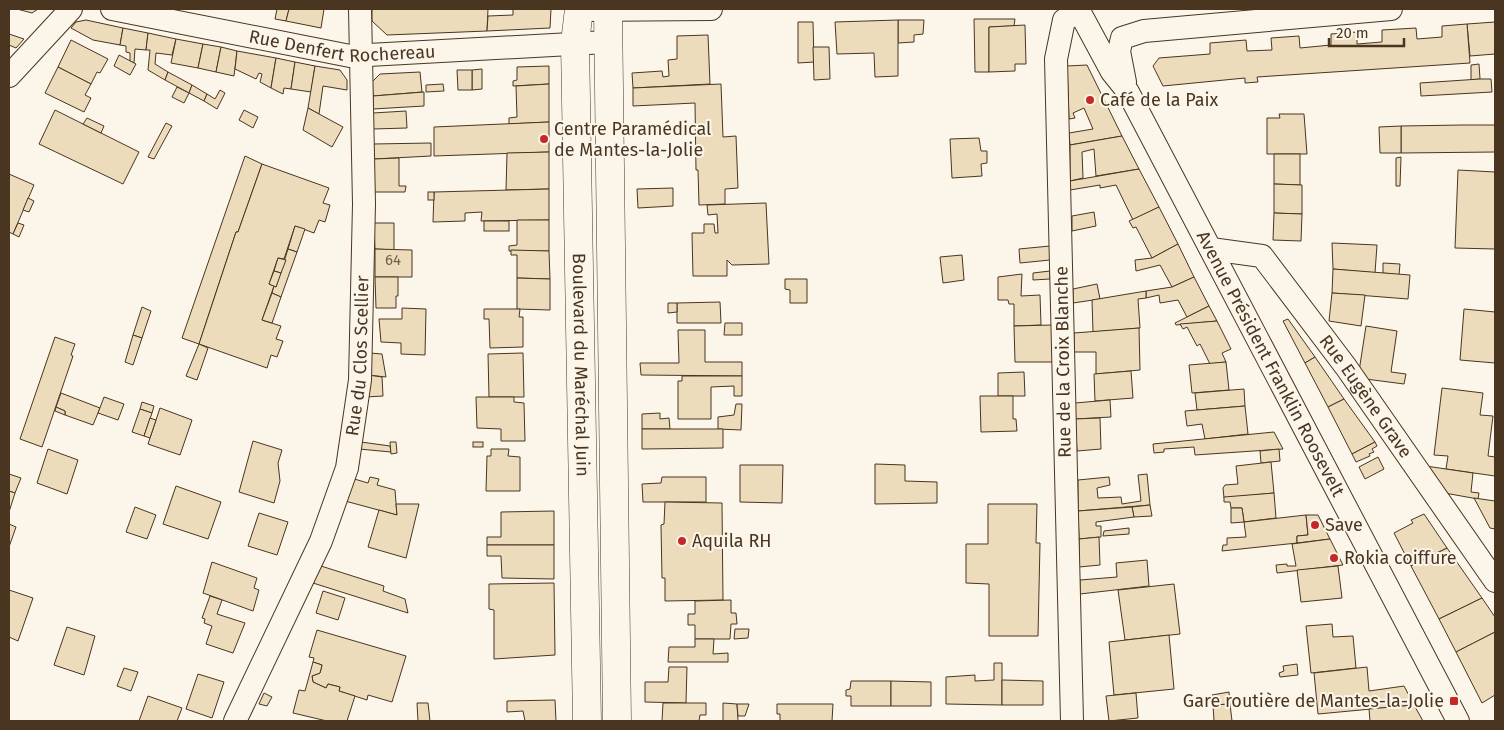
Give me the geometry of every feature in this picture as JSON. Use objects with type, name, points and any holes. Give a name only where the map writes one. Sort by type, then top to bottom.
[{"type":"main road","name":"Boulevard du Maréchal Juin","points":[[579,9],[575,43],[587,721]]},
{"type":"main road","name":"Boulevard du Maréchal Juin","points":[[608,9],[617,721]]},
{"type":"street","points":[[9,76],[71,9]]},
{"type":"street","name":"Rue Denfert Rochereau","points":[[112,9],[339,54],[360,56],[607,42]]},
{"type":"street","name":"Rue du Clos Scellier","points":[[235,721],[321,541],[347,468],[360,380],[364,204],[360,9]]},
{"type":"street","points":[[579,9],[711,9]]},
{"type":"street","points":[[1128,92],[1119,51],[1122,38],[1128,36],[1144,31],[1391,9]]},
{"type":"street","name":"Avenue Président Franklin Roosevelt","points":[[1068,12],[1128,92],[1458,721]]},
{"type":"street","name":"Rue de la Croix Blanche","points":[[1068,12],[1056,59],[1072,721]]},
{"type":"street","name":"Rue Eugène Grave","points":[[1211,249],[1262,256],[1346,367],[1495,581]]},
{"type":"building","points":[[17,9],[38,9],[32,13]]},
{"type":"building","points":[[277,9],[289,9],[286,21],[275,19]]},
{"type":"building","points":[[289,9],[324,9],[321,28],[286,21]]},
{"type":"building","points":[[372,9],[488,9],[487,31],[387,35],[372,21]]},
{"type":"building","points":[[513,9],[551,9],[550,28],[487,31],[488,16],[513,15]]},
{"type":"building","points":[[974,19],[1015,19],[1014,26],[989,27],[989,72],[975,72]]},
{"type":"building","points":[[86,20],[123,28],[120,45],[93,40],[71,28],[76,22]]},
{"type":"building","points":[[898,20],[924,20],[923,34],[914,35],[914,42],[898,43]]},
{"type":"building","points":[[898,20],[898,76],[875,77],[874,53],[837,54],[835,22]]},
{"type":"building","points":[[798,22],[813,22],[814,62],[798,63]]},
{"type":"building","points":[[1495,22],[1495,54],[1470,56],[1467,24]]},
{"type":"building","points":[[1467,24],[1470,63],[1257,77],[1258,82],[1245,83],[1245,78],[1163,86],[1153,66],[1159,58],[1210,54],[1210,43],[1246,40],[1247,51],[1272,50],[1271,38],[1299,36],[1300,48],[1331,45],[1331,34],[1357,32],[1357,44],[1382,42],[1382,30],[1416,28],[1417,39],[1442,37],[1442,26]]},
{"type":"building","points":[[1025,25],[1026,64],[1015,64],[1015,71],[989,72],[989,27]]},
{"type":"building","points":[[123,28],[148,33],[146,50],[135,49],[134,63],[130,61],[130,53],[126,52],[126,46],[120,45]]},
{"type":"building","points":[[148,33],[176,39],[172,55],[156,53],[155,64],[168,72],[165,80],[148,70],[150,50],[146,50]]},
{"type":"building","points":[[9,34],[24,39],[16,48],[9,45]]},
{"type":"building","points":[[708,35],[710,84],[633,88],[632,73],[662,71],[663,77],[669,76],[668,60],[677,59],[677,36]]},
{"type":"building","points":[[176,39],[203,44],[198,68],[171,63]]},
{"type":"building","points":[[71,40],[108,59],[100,73],[97,72],[91,84],[58,67]]},
{"type":"building","points":[[203,44],[221,47],[216,72],[198,68]]},
{"type":"building","points":[[221,47],[237,51],[234,76],[216,72]]},
{"type":"building","points":[[813,47],[829,47],[830,79],[814,80]]},
{"type":"building","points":[[237,51],[276,58],[271,88],[260,82],[262,74],[259,73],[256,79],[235,69]]},
{"type":"building","points":[[119,55],[136,64],[130,75],[114,66]]},
{"type":"building","points":[[276,58],[295,62],[291,89],[284,88],[283,94],[271,88]]},
{"type":"building","points":[[295,62],[315,66],[311,92],[291,89]]},
{"type":"building","points":[[1479,64],[1480,79],[1471,80],[1471,65]]},
{"type":"building","points":[[1087,65],[1122,136],[1070,145],[1069,133],[1093,129],[1084,108],[1073,113],[1075,118],[1069,119],[1067,66]]},
{"type":"building","points":[[315,66],[340,70],[347,80],[347,90],[323,86],[319,114],[308,108]]},
{"type":"building","points":[[549,66],[549,84],[513,86],[513,81],[517,80],[517,67]]},
{"type":"building","points":[[58,67],[91,84],[85,95],[91,98],[84,112],[45,93]]},
{"type":"building","points":[[482,69],[482,89],[472,90],[472,70]]},
{"type":"building","points":[[457,70],[472,70],[472,90],[458,90]]},
{"type":"building","points":[[168,72],[192,85],[189,93],[165,80]]},
{"type":"building","points":[[420,72],[422,92],[373,96],[372,82],[380,74]]},
{"type":"building","points":[[1491,79],[1492,92],[1421,96],[1420,83]]},
{"type":"building","points":[[443,84],[444,91],[426,92],[426,85]]},
{"type":"building","points":[[549,84],[549,122],[509,124],[509,118],[517,117],[516,86]]},
{"type":"building","points":[[721,84],[723,137],[736,136],[738,188],[725,189],[725,204],[699,205],[698,170],[696,170],[695,103],[633,106],[633,88]]},
{"type":"building","points":[[192,85],[207,94],[204,101],[189,93]]},
{"type":"building","points":[[177,87],[189,93],[184,103],[172,97]]},
{"type":"building","points":[[220,90],[225,93],[217,109],[204,101],[207,94],[215,99]]},
{"type":"building","points":[[424,92],[424,106],[373,109],[373,96]]},
{"type":"building","points":[[308,108],[343,127],[332,147],[303,130]]},
{"type":"building","points":[[55,110],[139,152],[123,184],[39,144]]},
{"type":"building","points":[[244,110],[258,117],[253,128],[239,120]]},
{"type":"building","points":[[406,111],[407,128],[373,129],[373,113]]},
{"type":"building","points":[[1279,114],[1304,114],[1307,154],[1267,154],[1267,118],[1280,118]]},
{"type":"building","points":[[87,118],[104,126],[101,133],[83,124]]},
{"type":"building","points":[[549,122],[549,152],[434,156],[434,127]]},
{"type":"building","points":[[166,123],[172,126],[154,159],[148,157]]},
{"type":"building","points":[[1495,125],[1495,152],[1401,153],[1401,126]]},
{"type":"building","points":[[1401,126],[1401,153],[1380,153],[1379,127]]},
{"type":"building","points":[[1122,136],[1139,169],[1096,176],[1094,149],[1082,152],[1083,178],[1070,181],[1070,145]]},
{"type":"building","points":[[979,138],[981,151],[987,151],[987,163],[981,164],[982,176],[952,178],[950,139]]},
{"type":"building","points":[[431,143],[431,156],[374,159],[373,144]]},
{"type":"building","points":[[549,152],[549,189],[506,190],[507,153]]},
{"type":"building","points":[[1274,154],[1300,154],[1300,185],[1274,184]]},
{"type":"building","points":[[245,156],[262,164],[238,232],[236,232],[199,344],[182,338]]},
{"type":"building","points":[[1401,157],[1400,186],[1396,186],[1396,158]]},
{"type":"building","points":[[399,158],[399,186],[406,186],[405,192],[374,192],[374,159]]},
{"type":"building","points":[[262,164],[329,188],[323,203],[330,205],[325,222],[319,220],[314,233],[295,226],[284,259],[278,258],[269,284],[274,286],[262,320],[281,326],[276,339],[283,341],[277,357],[271,355],[267,368],[199,344],[236,232],[238,232]]},
{"type":"building","points":[[1139,169],[1159,207],[1133,220],[1116,185],[1100,188],[1100,185],[1070,190],[1070,181]]},
{"type":"building","points":[[1458,170],[1495,172],[1495,249],[1455,248]]},
{"type":"building","points":[[9,174],[34,185],[13,234],[9,232]]},
{"type":"building","points":[[1274,184],[1302,185],[1302,214],[1274,213]]},
{"type":"building","points":[[673,188],[673,206],[638,208],[637,189]]},
{"type":"building","points":[[549,189],[549,220],[481,221],[482,212],[465,213],[465,221],[433,222],[434,192]]},
{"type":"building","points":[[428,192],[434,192],[434,200],[428,200]]},
{"type":"building","points":[[28,198],[34,201],[29,212],[23,210]]},
{"type":"building","points":[[766,203],[769,264],[732,265],[727,260],[727,276],[693,276],[692,233],[704,233],[704,224],[714,224],[715,233],[718,233],[717,214],[708,215],[707,205]]},
{"type":"building","points":[[1159,207],[1178,244],[1152,258],[1136,227],[1133,228],[1129,221]]},
{"type":"building","points":[[1094,212],[1096,226],[1072,231],[1072,216]]},
{"type":"building","points":[[1274,213],[1302,214],[1301,241],[1273,240]]},
{"type":"building","points":[[517,220],[549,220],[549,251],[509,251],[509,246],[517,245]]},
{"type":"building","points":[[484,221],[509,221],[509,231],[484,231]]},
{"type":"building","points":[[18,223],[24,225],[19,237],[13,234]]},
{"type":"building","points":[[374,223],[394,223],[394,250],[375,249]]},
{"type":"building","points":[[295,226],[305,229],[297,252],[288,249]]},
{"type":"building","points":[[1332,243],[1377,245],[1375,273],[1333,269]]},
{"type":"building","points":[[1178,244],[1194,277],[1172,287],[1160,265],[1136,271],[1135,260],[1152,258]]},
{"type":"building","points":[[1050,246],[1050,260],[1020,263],[1019,249]]},
{"type":"building","points":[[288,249],[297,252],[281,297],[272,293],[274,286],[276,287]]},
{"type":"building","points":[[375,249],[412,250],[412,277],[375,277]]},
{"type":"building","points":[[511,250],[549,251],[550,279],[517,278],[517,255],[511,255]]},
{"type":"building","points":[[962,255],[964,280],[943,283],[940,257]]},
{"type":"building","points":[[278,258],[286,260],[281,273],[274,271]]},
{"type":"building","points":[[1383,263],[1400,264],[1399,275],[1383,273]]},
{"type":"building","points":[[1333,269],[1410,275],[1408,299],[1332,293]]},
{"type":"building","points":[[274,271],[281,273],[276,287],[269,284]]},
{"type":"building","points":[[1050,271],[1050,279],[1033,280],[1033,273]]},
{"type":"building","points":[[1022,274],[1021,296],[1040,295],[1041,325],[1014,326],[1014,304],[1009,304],[1008,300],[998,300],[998,277]]},
{"type":"building","points":[[375,277],[398,277],[396,308],[376,308]]},
{"type":"building","points":[[1194,277],[1209,306],[1187,317],[1178,300],[1160,303],[1159,295],[1146,298],[1146,291],[1172,287]]},
{"type":"building","points":[[517,278],[550,279],[550,310],[517,309]]},
{"type":"building","points":[[785,279],[807,279],[807,303],[790,303],[790,290],[785,289]]},
{"type":"building","points":[[1097,284],[1100,299],[1073,303],[1073,289]]},
{"type":"building","points":[[1146,291],[1146,298],[1138,299],[1140,328],[1093,332],[1092,300]]},
{"type":"building","points":[[272,293],[281,297],[272,323],[262,320]]},
{"type":"building","points":[[1332,293],[1365,295],[1361,326],[1329,321]]},
{"type":"building","points":[[720,302],[721,323],[677,323],[677,303]]},
{"type":"building","points":[[668,303],[677,303],[677,312],[668,313]]},
{"type":"building","points":[[1209,306],[1217,321],[1176,325],[1175,323]]},
{"type":"building","points":[[142,307],[151,311],[142,338],[133,335]]},
{"type":"building","points":[[402,308],[426,309],[425,355],[401,354],[401,343],[381,342],[379,319],[402,319]]},
{"type":"building","points":[[484,309],[520,309],[519,317],[523,317],[523,347],[490,348],[489,319],[484,319]]},
{"type":"building","points":[[1464,309],[1495,312],[1495,363],[1460,360]]},
{"type":"building","points":[[1288,319],[1315,357],[1305,363],[1283,321]]},
{"type":"building","points":[[1217,321],[1231,349],[1222,353],[1226,362],[1210,364],[1200,344],[1197,346],[1187,327],[1183,329],[1180,324]]},
{"type":"building","points":[[725,323],[742,323],[742,335],[724,335]]},
{"type":"building","points":[[1052,325],[1053,362],[1015,362],[1014,326]]},
{"type":"building","points":[[1366,326],[1397,331],[1391,372],[1406,374],[1404,384],[1358,378]]},
{"type":"building","points":[[1139,328],[1140,370],[1096,374],[1096,352],[1074,352],[1074,333]]},
{"type":"building","points":[[678,330],[705,330],[705,362],[742,362],[742,376],[641,375],[640,363],[679,363]]},
{"type":"building","points":[[133,335],[142,338],[133,365],[125,362]]},
{"type":"building","points":[[55,337],[75,344],[71,355],[73,356],[42,447],[20,439]]},
{"type":"building","points":[[199,344],[208,348],[197,380],[186,376]]},
{"type":"building","points":[[370,353],[382,354],[386,377],[368,375]]},
{"type":"building","points":[[523,353],[524,397],[489,397],[488,354]]},
{"type":"building","points":[[1315,357],[1344,399],[1328,407],[1305,363]]},
{"type":"building","points":[[1226,362],[1229,390],[1192,393],[1189,365]]},
{"type":"building","points":[[1131,371],[1133,398],[1095,401],[1094,374]]},
{"type":"building","points":[[1024,372],[1025,396],[998,396],[998,373]]},
{"type":"building","points":[[368,375],[382,377],[383,396],[365,397]]},
{"type":"building","points":[[682,376],[742,376],[742,396],[734,396],[734,386],[711,387],[711,419],[678,419],[678,381],[682,381]]},
{"type":"building","points":[[1442,388],[1483,393],[1480,415],[1493,416],[1488,456],[1495,457],[1495,476],[1446,469],[1448,456],[1434,455]]},
{"type":"building","points":[[1244,389],[1245,406],[1197,410],[1195,393]]},
{"type":"building","points":[[61,393],[100,408],[93,425],[65,415],[65,411],[56,407]]},
{"type":"building","points":[[980,396],[1013,396],[1013,419],[1016,419],[1017,431],[981,432]]},
{"type":"building","points":[[104,397],[124,404],[118,420],[98,413]]},
{"type":"building","points":[[476,397],[514,397],[514,402],[524,403],[525,441],[501,441],[501,429],[477,428]]},
{"type":"building","points":[[1344,399],[1375,442],[1352,454],[1328,407]]},
{"type":"building","points":[[1110,400],[1111,417],[1075,419],[1075,403]]},
{"type":"building","points":[[142,402],[154,406],[152,413],[140,409]]},
{"type":"building","points":[[736,404],[742,404],[741,430],[718,429],[718,417],[734,415]]},
{"type":"building","points":[[1245,406],[1248,434],[1205,439],[1202,424],[1187,426],[1185,411]]},
{"type":"building","points":[[56,407],[65,411],[65,415],[55,411]]},
{"type":"building","points":[[160,408],[192,420],[180,455],[148,444]]},
{"type":"building","points":[[140,409],[152,413],[144,436],[132,432]]},
{"type":"building","points":[[660,413],[660,419],[669,418],[670,429],[642,429],[642,414]]},
{"type":"building","points":[[150,418],[156,420],[150,438],[144,436]]},
{"type":"building","points":[[1100,418],[1101,449],[1077,451],[1075,419]]},
{"type":"building","points":[[642,429],[723,429],[723,448],[642,449]]},
{"type":"building","points":[[1274,432],[1283,449],[1195,455],[1194,447],[1164,449],[1164,452],[1154,453],[1153,444]]},
{"type":"building","points":[[253,441],[282,450],[278,463],[280,481],[274,503],[239,492]]},
{"type":"building","points":[[361,442],[390,446],[391,452],[359,449]]},
{"type":"building","points":[[390,442],[396,442],[397,453],[391,454]]},
{"type":"building","points":[[473,442],[483,442],[483,447],[473,447]]},
{"type":"building","points":[[1375,442],[1377,446],[1372,449],[1374,452],[1369,454],[1370,456],[1356,462],[1352,454]]},
{"type":"building","points":[[48,449],[78,460],[67,494],[37,483]]},
{"type":"building","points":[[491,449],[509,449],[508,456],[520,457],[520,491],[486,491],[487,456],[491,456]]},
{"type":"building","points":[[1279,449],[1280,461],[1261,463],[1260,451]]},
{"type":"building","points":[[1378,457],[1384,469],[1365,479],[1359,467]]},
{"type":"building","points":[[1271,462],[1274,493],[1224,498],[1223,488],[1225,485],[1238,484],[1236,466]]},
{"type":"building","points":[[875,464],[905,465],[905,481],[937,482],[937,503],[875,504]]},
{"type":"building","points":[[740,465],[783,465],[782,503],[740,502]]},
{"type":"building","points":[[1419,465],[1473,473],[1471,492],[1479,493],[1478,499],[1439,492]]},
{"type":"building","points":[[9,474],[21,478],[15,493],[9,491]]},
{"type":"building","points":[[1147,474],[1150,505],[1078,511],[1078,480],[1109,477],[1110,485],[1097,488],[1098,498],[1121,497],[1122,504],[1141,501],[1138,475]]},
{"type":"building","points":[[370,477],[379,479],[377,485],[395,490],[397,515],[345,501],[351,478],[368,483]]},
{"type":"building","points":[[662,477],[706,477],[706,502],[643,502],[642,484],[661,483]]},
{"type":"building","points":[[176,486],[221,502],[208,539],[163,524]]},
{"type":"building","points":[[9,491],[15,493],[9,512]]},
{"type":"building","points":[[1274,493],[1276,518],[1244,522],[1242,508],[1231,508],[1230,502],[1224,502],[1224,497]]},
{"type":"building","points":[[1474,498],[1495,501],[1495,529],[1490,528]]},
{"type":"building","points":[[665,502],[722,503],[723,600],[665,601],[665,578],[662,578],[661,525],[664,524]]},
{"type":"building","points":[[396,504],[419,504],[406,558],[368,547],[379,510],[397,515]]},
{"type":"building","points":[[988,504],[1037,504],[1036,543],[1040,543],[1038,636],[989,636],[989,584],[966,583],[966,544],[988,544]]},
{"type":"building","points":[[1150,505],[1152,516],[1134,517],[1132,507]]},
{"type":"building","points":[[135,507],[156,515],[147,539],[126,532]]},
{"type":"building","points":[[1132,507],[1134,517],[1096,522],[1096,526],[1101,526],[1101,537],[1079,539],[1078,511]]},
{"type":"building","points":[[1231,508],[1242,508],[1244,522],[1231,523]]},
{"type":"building","points":[[554,511],[554,545],[487,545],[487,537],[501,537],[501,512]]},
{"type":"building","points":[[259,513],[288,522],[277,555],[248,546]]},
{"type":"building","points":[[1424,514],[1447,548],[1411,566],[1394,533],[1413,523],[1411,520]]},
{"type":"building","points":[[1306,515],[1308,535],[1297,536],[1297,543],[1222,551],[1223,545],[1227,545],[1227,538],[1246,537],[1244,522]]},
{"type":"building","name":"Save","points":[[1306,515],[1318,515],[1330,539],[1297,543],[1297,536],[1308,535]]},
{"type":"building","points":[[9,524],[16,527],[9,547]]},
{"type":"building","points":[[1129,528],[1129,534],[1103,536],[1104,531]]},
{"type":"building","points":[[1099,537],[1100,565],[1079,567],[1079,539]]},
{"type":"building","points":[[1330,539],[1343,565],[1277,573],[1276,565],[1287,564],[1287,566],[1296,566],[1292,544]]},
{"type":"building","points":[[487,545],[554,545],[554,579],[502,578],[501,556],[487,556]]},
{"type":"building","points":[[1447,548],[1482,598],[1439,619],[1411,566]]},
{"type":"building","points":[[1147,560],[1149,586],[1080,594],[1080,580],[1117,577],[1116,563]]},
{"type":"building","points":[[212,562],[257,578],[254,588],[259,590],[253,611],[203,593]]},
{"type":"building","points":[[321,566],[384,586],[383,591],[405,599],[408,613],[313,583]]},
{"type":"building","points":[[1338,566],[1342,598],[1301,602],[1297,570]]},
{"type":"building","points":[[554,583],[555,655],[494,659],[494,610],[489,609],[489,584]]},
{"type":"building","points":[[1174,584],[1180,634],[1125,640],[1118,590]]},
{"type":"building","points":[[9,590],[33,598],[18,641],[9,637]]},
{"type":"building","points":[[323,591],[345,598],[338,620],[316,613]]},
{"type":"building","points":[[210,596],[222,600],[217,614],[245,623],[233,653],[206,644],[212,626],[204,623],[205,619],[202,618]]},
{"type":"building","points":[[1482,598],[1495,617],[1495,632],[1456,652],[1439,619]]},
{"type":"building","points":[[731,600],[731,613],[736,613],[737,624],[731,624],[730,639],[695,639],[695,625],[688,625],[688,614],[695,614],[695,601]]},
{"type":"building","points":[[1332,624],[1333,637],[1353,636],[1356,668],[1311,673],[1306,626]]},
{"type":"building","points":[[67,627],[95,636],[84,675],[54,665]]},
{"type":"building","points":[[735,629],[749,629],[748,638],[734,639]]},
{"type":"building","points":[[317,630],[406,656],[392,702],[368,695],[367,700],[339,691],[340,687],[328,684],[326,688],[313,682],[312,676],[320,673],[322,665],[313,662],[314,658],[309,657]]},
{"type":"building","points":[[1495,632],[1495,695],[1482,703],[1456,652]]},
{"type":"building","points":[[1169,635],[1174,689],[1114,695],[1109,642]]},
{"type":"building","points":[[695,639],[714,639],[713,654],[728,653],[728,662],[668,662],[669,647],[695,647]]},
{"type":"building","points":[[313,662],[322,665],[320,673],[312,676],[313,682],[326,688],[328,684],[340,687],[339,691],[355,696],[347,721],[327,721],[293,713],[299,690],[305,691]]},
{"type":"building","points":[[994,663],[1002,663],[1002,705],[946,704],[946,677],[975,675],[975,681],[994,680]]},
{"type":"building","points":[[1297,664],[1298,675],[1280,677],[1279,673],[1284,671],[1283,666]]},
{"type":"building","points":[[669,667],[687,667],[686,703],[645,702],[645,682],[668,682]]},
{"type":"building","points":[[1367,667],[1369,691],[1404,686],[1414,705],[1318,714],[1314,673]]},
{"type":"building","points":[[124,668],[138,672],[131,691],[117,686]]},
{"type":"building","points":[[198,674],[224,682],[212,718],[186,709]]},
{"type":"building","points":[[1002,680],[1043,681],[1043,705],[1002,705]]},
{"type":"building","points":[[851,681],[891,681],[891,706],[851,706],[851,696],[846,696],[846,690],[850,689]]},
{"type":"building","points":[[891,681],[931,682],[931,706],[891,706]]},
{"type":"building","points":[[1229,692],[1230,704],[1213,705],[1212,695]]},
{"type":"building","points":[[264,693],[272,697],[267,706],[259,704]]},
{"type":"building","points":[[1136,693],[1138,718],[1109,721],[1106,696]]},
{"type":"building","points":[[148,696],[182,708],[177,721],[139,721]]},
{"type":"building","points":[[555,700],[556,721],[525,721],[523,711],[507,712],[507,701]]},
{"type":"building","points":[[417,703],[428,703],[430,721],[418,721]]},
{"type":"building","points":[[663,703],[706,703],[706,715],[700,715],[699,721],[662,721]]},
{"type":"building","points":[[723,703],[737,704],[738,721],[723,721]]},
{"type":"building","points":[[737,704],[749,704],[745,716],[738,716]]},
{"type":"building","points":[[777,704],[833,704],[832,721],[780,721],[780,714],[777,714]]},
{"type":"building","points":[[1230,704],[1232,721],[1214,721],[1213,705]]},
{"type":"building","points":[[1414,705],[1423,721],[1370,721],[1369,709]]},
{"type":"place","name":"Café de la Paix","points":[[1090,100]]},
{"type":"place","name":"Centre Paramédical de Mantes-la-Jolie","points":[[544,139]]},
{"type":"place","name":"Save","points":[[1315,525]]},
{"type":"place","name":"Aquila RH","points":[[682,541]]},
{"type":"place","name":"Rokia coiffure","points":[[1334,558]]},
{"type":"place","name":"Gare routière de Mantes-la-Jolie","points":[[1454,701]]}]
